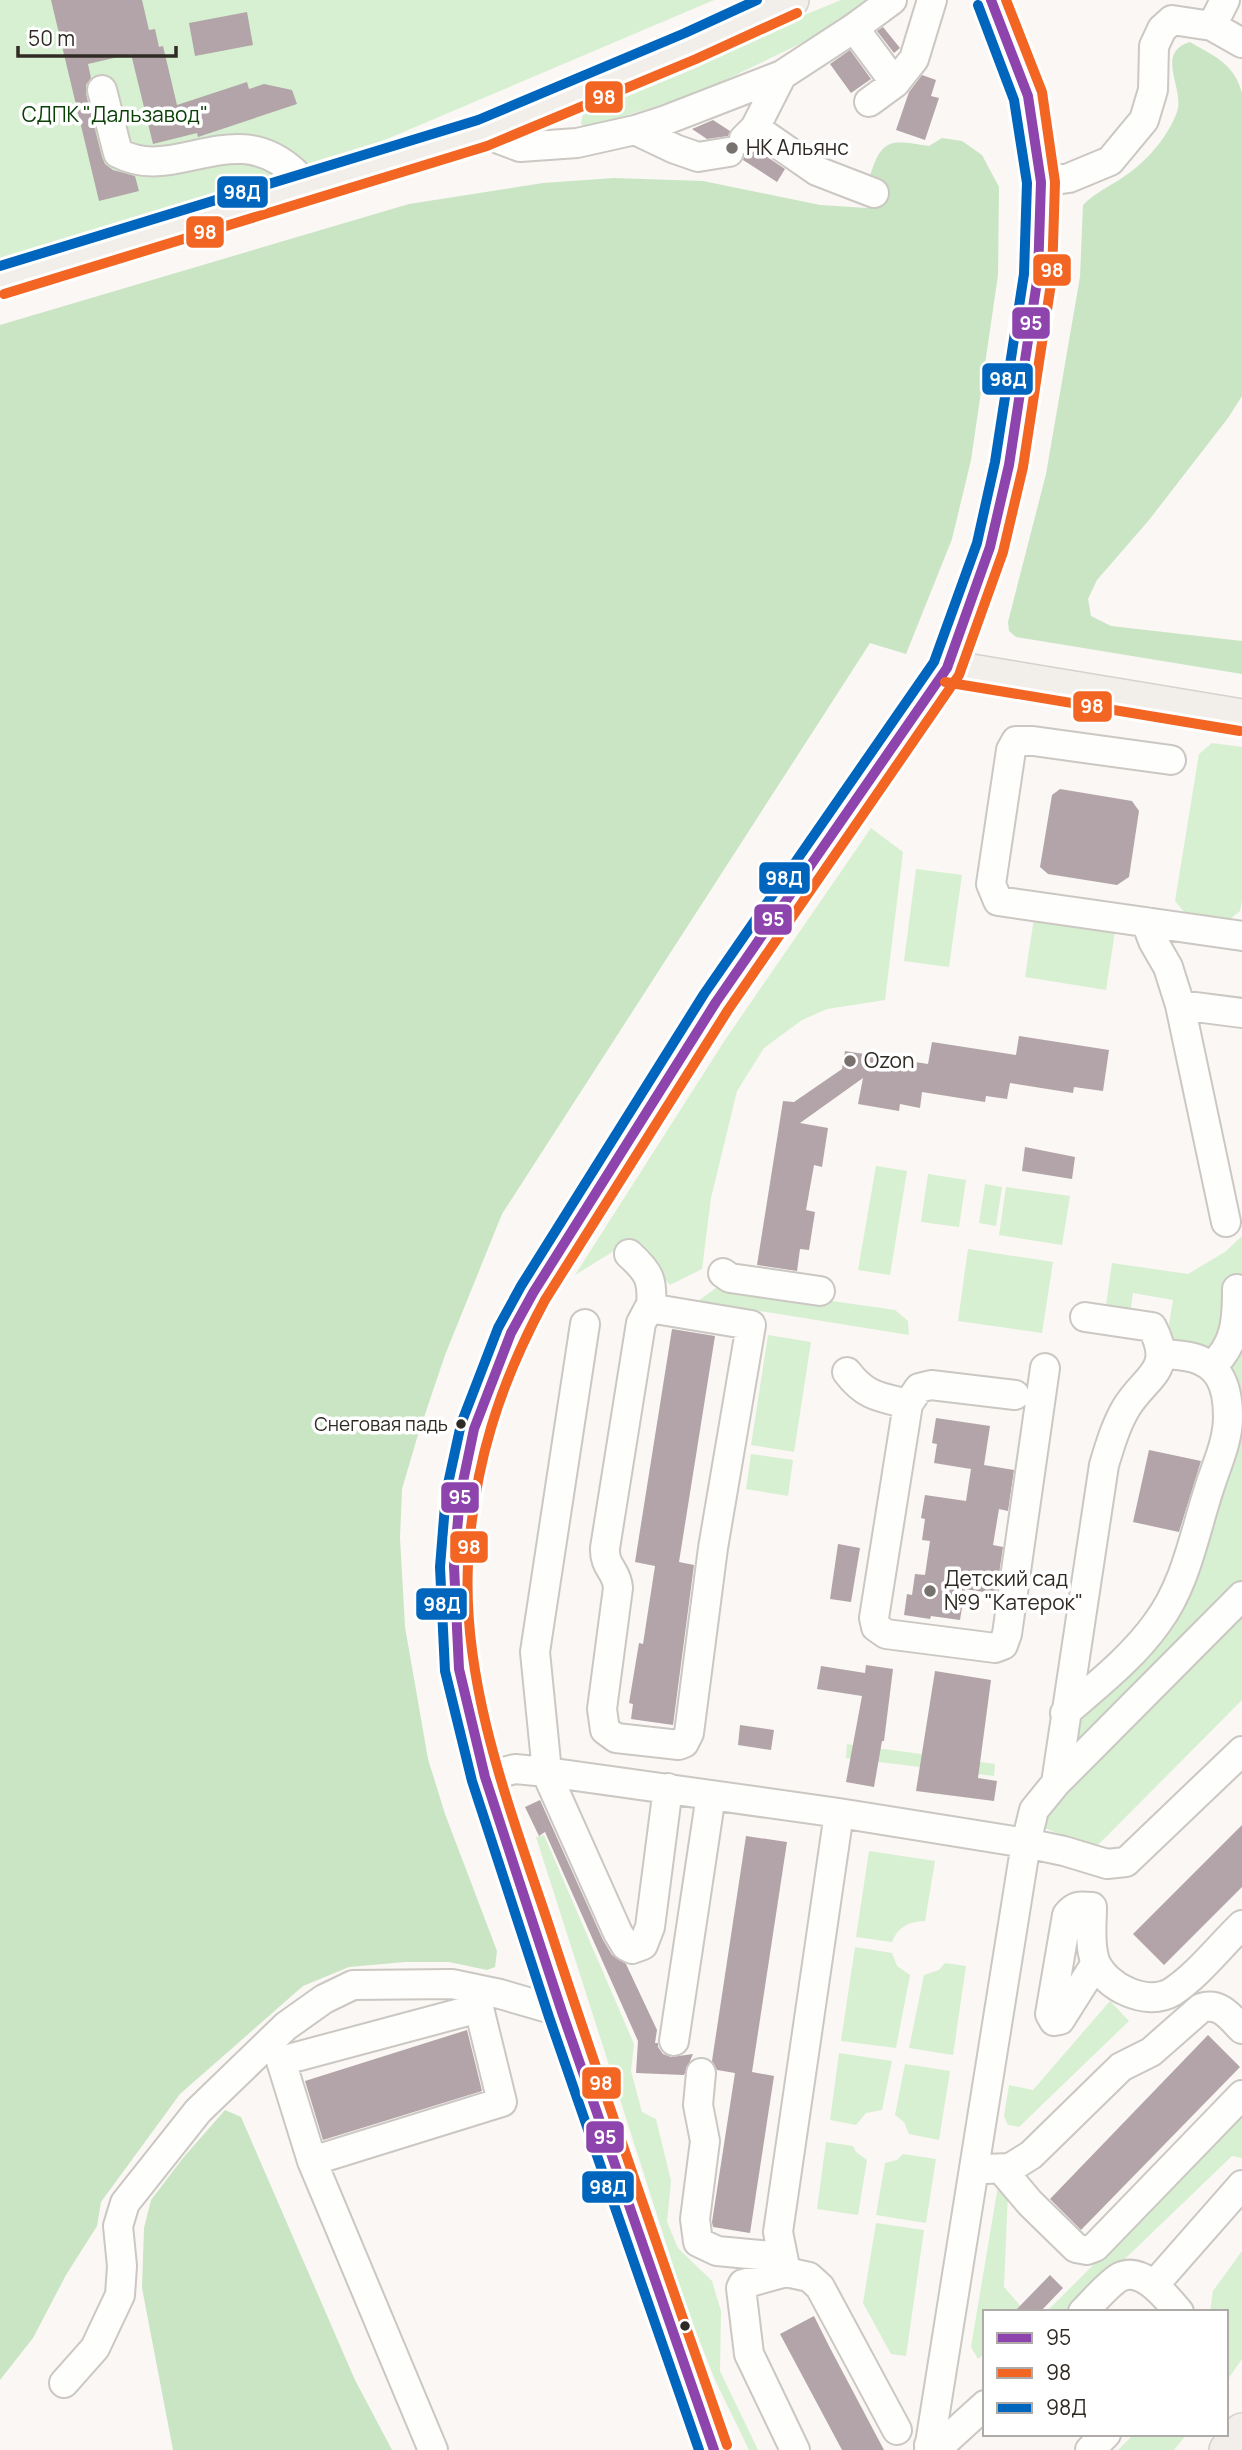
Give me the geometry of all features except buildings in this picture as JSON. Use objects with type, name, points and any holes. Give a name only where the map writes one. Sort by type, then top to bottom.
[{"type":"main road","points":[[0,264],[473,118],[675,36],[752,0]]},
{"type":"main road","points":[[0,281],[482,133],[641,68],[790,0]]},
{"type":"main road","points":[[714,2450],[562,2012],[485,1777],[459,1670],[454,1566],[460,1496],[474,1429],[511,1333],[604,1178],[716,1002],[947,668],[990,547],[1009,465],[1038,275],[1041,183],[1028,96],[991,0]]},
{"type":"main road","points":[[947,668],[1242,717]]},
{"type":"main road","points":[[1227,2450],[1242,2431]]},
{"type":"street","points":[[482,133],[520,147],[577,143],[635,130],[782,75],[892,0]]},
{"type":"street","points":[[869,102],[895,83],[914,59],[932,0]]},
{"type":"street","points":[[1212,26],[1225,0]]},
{"type":"street","points":[[1041,183],[1069,178],[1110,160],[1144,120],[1153,90],[1154,46],[1162,29],[1172,20],[1212,26],[1242,43]]},
{"type":"street","points":[[854,28],[895,83]]},
{"type":"street","points":[[635,130],[698,157],[743,140],[782,75]]},
{"type":"street","points":[[102,90],[118,153],[127,158],[142,162],[215,150],[246,148],[281,160],[295,173]]},
{"type":"street","points":[[743,140],[874,193]]},
{"type":"street","points":[[1171,760],[1016,741],[1009,764],[991,884],[998,901],[1242,936]]},
{"type":"street","points":[[1146,922],[1168,967],[1180,1006],[1226,1222]]},
{"type":"street","points":[[1180,1006],[1242,1013]]},
{"type":"street","points":[[629,1254],[643,1267],[652,1284],[651,1308],[641,1323],[605,1548],[606,1565],[617,1577],[618,1588],[602,1709],[605,1730],[616,1738],[679,1745],[684,1743],[689,1733],[713,1548],[751,1325],[651,1308]]},
{"type":"street","points":[[723,1273],[730,1278],[820,1291]]},
{"type":"street","points":[[1212,1367],[1222,1358],[1237,1326],[1237,1289]]},
{"type":"street","points":[[1056,1783],[1104,1465],[1114,1432],[1127,1407],[1158,1368],[1162,1354],[1152,1327],[1085,1317]]},
{"type":"street","points":[[585,1324],[536,1652],[547,1772],[618,1933],[626,1946],[632,1949],[643,1945],[650,1927],[668,1788]]},
{"type":"street","points":[[1065,1713],[1120,1665],[1157,1624],[1174,1595],[1226,1435],[1227,1401],[1221,1379],[1212,1367],[1207,1362],[1184,1355],[1162,1354]]},
{"type":"street","points":[[1015,1395],[931,1385],[919,1388],[908,1404],[874,1618],[876,1627],[887,1634],[995,1648],[1003,1644],[1007,1633],[1045,1368]]},
{"type":"street","points":[[847,1371],[858,1386],[871,1395],[908,1404]]},
{"type":"street","points":[[983,2406],[943,2444],[929,2447],[1026,1843],[1034,1810],[1056,1783],[1242,1596]]},
{"type":"street","points":[[485,1777],[516,1769],[668,1788],[1026,1843],[1107,1864],[1126,1862],[1242,1751]]},
{"type":"street","points":[[674,2040],[711,1795]]},
{"type":"street","points":[[784,2265],[778,2232],[839,1813]]},
{"type":"street","points":[[1107,1864],[1092,1907],[1092,1937],[1096,1963],[1122,1989],[1157,1997],[1170,1993],[1186,1981],[1242,1924]]},
{"type":"street","points":[[1092,1907],[1079,1906],[1067,1914],[1050,2014],[1054,2021],[1060,2020],[1096,1963]]},
{"type":"street","points":[[64,2383],[95,2348],[120,2295],[122,2266],[118,2226],[125,2203],[198,2111],[286,2026],[324,2000],[353,1985],[452,1984],[500,1994],[562,2012]]},
{"type":"street","points":[[974,2168],[1002,2170],[1017,2165],[1031,2155],[1121,2067],[1151,2052],[1201,2008],[1210,2005],[1222,2009],[1242,2029]]},
{"type":"street","points":[[312,2161],[502,2102],[480,2008],[281,2062],[312,2161],[433,2450]]},
{"type":"street","points":[[701,2073],[698,2105],[705,2141],[695,2219],[698,2242],[716,2252],[784,2265],[809,2277],[820,2287],[897,2430]]},
{"type":"street","points":[[1002,2170],[1030,2203],[1076,2248],[1095,2248],[1242,2095]]},
{"type":"street","points":[[1155,2284],[1242,2185]]},
{"type":"street","points":[[784,2265],[743,2284],[741,2291],[747,2342],[753,2364],[794,2450]]},
{"type":"street","points":[[1085,2310],[1119,2278],[1135,2276],[1155,2284],[1177,2310]]},
{"type":"street","points":[[1090,2450],[1104,2436]]},
{"type":"green space","name":"СДПК \"Дальзавод\"","points":[[0,0],[714,0],[309,172],[0,273]]},
{"type":"green space","points":[[841,0],[872,0],[818,35],[719,83],[680,99],[585,128],[581,124],[583,113],[590,107],[697,59]]},
{"type":"green space","points":[[1190,42],[1229,68],[1242,93],[1242,396],[1149,520],[1097,580],[1088,599],[1091,616],[1111,626],[1242,641],[1242,674],[1016,637],[1009,631],[1008,622],[1046,474],[1080,277],[1083,205],[1139,165],[1167,132],[1177,112],[1178,103],[1172,63],[1174,54],[1179,47]]},
{"type":"green space","points":[[942,138],[962,141],[982,155],[999,187],[998,275],[971,460],[952,539],[906,654],[870,643],[502,1214],[445,1355],[402,1489],[400,1538],[405,1627],[428,1759],[445,1814],[497,1951],[495,1967],[487,1970],[449,1962],[405,1962],[349,1967],[303,1986],[180,2094],[101,2202],[97,2226],[66,2275],[33,2338],[0,2380],[0,325],[409,204],[543,183],[614,178],[703,181],[820,205],[867,208],[882,203],[870,176],[874,163],[884,148],[897,143],[929,146]]},
{"type":"green space","points":[[1212,743],[1242,747],[1242,900],[1240,911],[1230,919],[1184,912],[1175,901],[1199,754]]},
{"type":"green space","points":[[871,828],[903,852],[885,1000],[827,1009],[802,1020],[764,1048],[737,1091],[711,1198],[702,1269],[670,1285],[630,1241],[575,1275],[725,1040]]},
{"type":"green space","points":[[916,869],[962,875],[949,967],[904,961]]},
{"type":"green space","points":[[1035,912],[1116,925],[1106,990],[1025,977]]},
{"type":"green space","points":[[876,1166],[907,1171],[890,1275],[858,1270]]},
{"type":"green space","points":[[928,1174],[966,1180],[959,1227],[921,1222]]},
{"type":"green space","points":[[985,1184],[1002,1187],[996,1226],[979,1223]]},
{"type":"green space","points":[[1006,1187],[1070,1196],[1062,1245],[999,1235]]},
{"type":"green space","points":[[1242,1236],[1242,1285],[1229,1324],[1214,1352],[1172,1343],[1167,1336],[1173,1300],[1133,1293],[1131,1308],[1115,1310],[1106,1305],[1112,1263],[1188,1274],[1225,1252]]},
{"type":"green space","points":[[968,1249],[1053,1262],[1042,1333],[958,1321]]},
{"type":"green space","points":[[720,1285],[895,1310],[908,1321],[909,1335],[698,1301]]},
{"type":"green space","points":[[1242,1333],[1242,1582],[1069,1758],[1073,1716],[1182,1603],[1226,1371]]},
{"type":"green space","points":[[768,1335],[811,1342],[794,1452],[751,1445]]},
{"type":"green space","points":[[751,1454],[793,1460],[788,1496],[746,1489]]},
{"type":"green space","points":[[1242,1616],[1242,1700],[1094,1849],[1045,1828],[1043,1815]]},
{"type":"green space","points":[[847,1744],[995,1764],[994,1776],[846,1758]]},
{"type":"green space","points":[[544,1835],[634,2044],[631,2071],[642,2112],[656,2119],[671,2181],[667,2222],[678,2248],[712,2281],[721,2311],[720,2371],[758,2450],[749,2450],[715,2380],[688,2312],[536,1837]]},
{"type":"green space","points":[[869,1851],[935,1861],[925,1921],[905,1926],[892,1942],[856,1937]]},
{"type":"green space","points":[[855,1947],[892,1953],[897,1966],[910,1975],[896,2048],[841,2041]]},
{"type":"green space","points":[[945,1963],[966,1966],[953,2055],[909,2048],[924,1975],[939,1970]]},
{"type":"green space","points":[[1110,2001],[1129,2021],[1019,2127],[1008,2125],[1004,2116],[1009,2085],[1033,2090]]},
{"type":"green space","points":[[839,2053],[892,2061],[882,2110],[866,2113],[856,2125],[830,2120]]},
{"type":"green space","points":[[905,2064],[950,2071],[939,2140],[909,2134],[904,2122],[895,2115]]},
{"type":"green space","points":[[225,2110],[241,2117],[355,2380],[392,2450],[173,2450],[142,2288],[144,2228],[151,2200]]},
{"type":"green space","points":[[1242,2117],[1242,2158],[1232,2156],[1068,2310],[1048,2310]]},
{"type":"green space","points":[[826,2142],[853,2146],[856,2152],[867,2160],[858,2215],[817,2209]]},
{"type":"green space","points":[[903,2154],[936,2159],[926,2223],[876,2215],[885,2163],[897,2160]]},
{"type":"green space","points":[[998,2186],[1008,2192],[1004,2287],[1024,2310],[983,2310],[983,2355],[978,2359],[971,2347]]},
{"type":"green space","points":[[876,2223],[924,2230],[906,2356],[891,2354],[863,2303]]},
{"type":"green space","points":[[1242,2251],[1242,2359],[1228,2379],[1228,2310],[1210,2310],[1213,2291]]},
{"type":"green space","points":[[1132,2436],[1185,2436],[1174,2450],[1118,2450]]},
{"type":"transit line","name":"98Д","points":[[0,266],[478,120],[757,0]]},
{"type":"transit line","name":"95","points":[[714,2450],[562,2012],[485,1777],[459,1669],[454,1566],[460,1496],[474,1429],[511,1333],[533,1293],[716,1002],[947,668],[990,547],[1009,465],[1038,275],[1041,182],[1028,96],[991,0]]},
{"type":"transit line","name":"98","points":[[727,2445],[594,2061],[493,1751],[481,1704],[468,1611],[471,1528],[482,1460],[491,1428],[514,1363],[545,1300],[728,1010],[959,675],[1003,552],[1023,467],[1052,277],[1055,182],[1042,92],[1006,0]]},
{"type":"transit line","name":"98Д","points":[[699,2450],[549,2017],[472,1781],[445,1671],[440,1567],[446,1493],[461,1424],[498,1328],[521,1286],[704,994],[934,662],[977,543],[995,462],[1024,274],[1027,183],[1014,100],[978,5]]},
{"type":"transit line","name":"98","points":[[4,294],[487,146],[696,59],[797,13]]},
{"type":"transit line","name":"98","points":[[945,682],[1240,731]]},
{"type":"place","name":"НК Альянс","points":[[732,148]]},
{"type":"place","name":"Ozon","points":[[850,1061]]},
{"type":"place","name":"Снеговая падь","points":[[461,1424]]},
{"type":"place","name":"Детский сад №9 \"Катерок\"","points":[[930,1591]]}]
